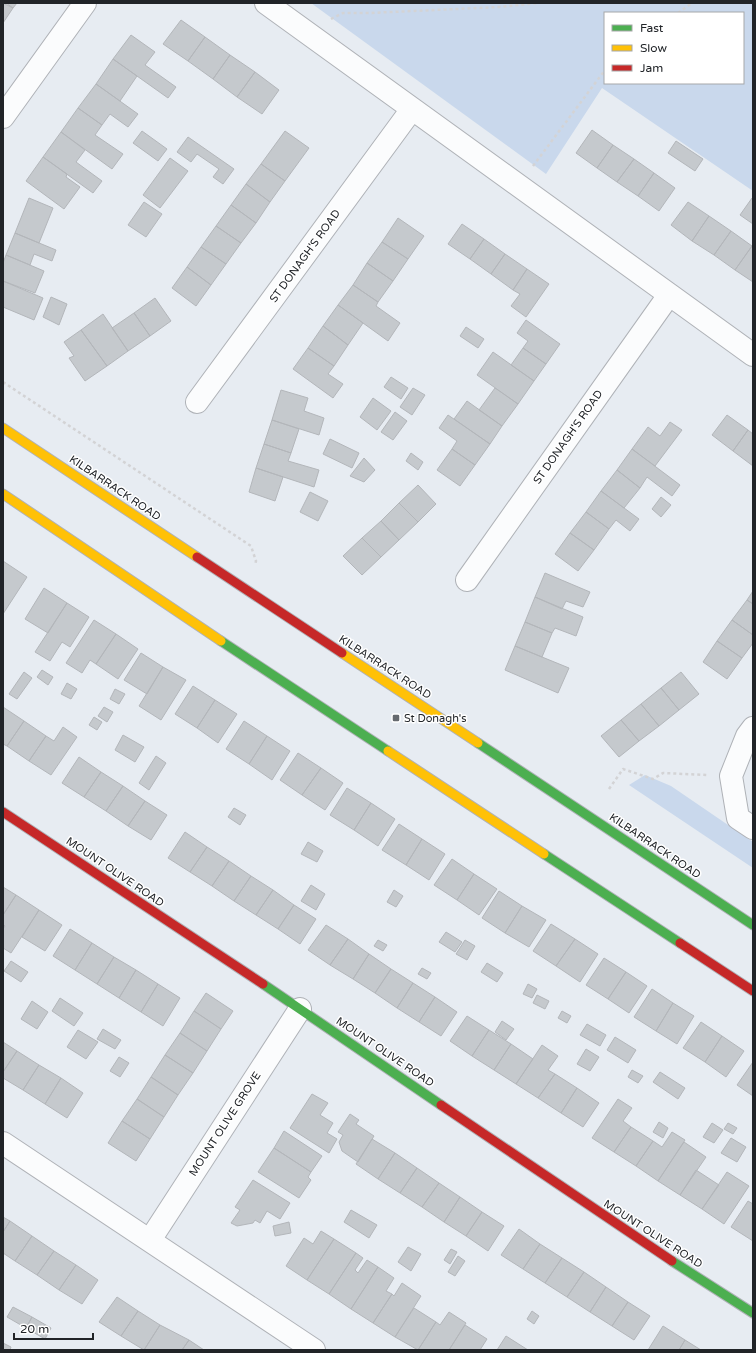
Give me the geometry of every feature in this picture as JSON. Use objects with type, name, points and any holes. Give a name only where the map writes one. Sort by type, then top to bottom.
[{"type":"street","points":[[3,117],[85,3]]},
{"type":"street","points":[[266,3],[753,355]]},
{"type":"street","name":"ST DONAGH'S ROAD","points":[[197,402],[412,109]]},
{"type":"street","name":"ST DONAGH'S ROAD","points":[[467,580],[669,295]]},
{"type":"street","name":"KILBARRACK ROAD","points":[[3,428],[753,925]]},
{"type":"street","points":[[3,494],[229,646],[753,991]]},
{"type":"street","points":[[753,728],[747,736],[731,776],[738,818],[753,828]]},
{"type":"street","name":"MOUNT OLIVE ROAD","points":[[3,812],[300,1009],[643,1242],[753,1313]]},
{"type":"street","name":"MOUNT OLIVE GROVE","points":[[150,1240],[300,1009]]},
{"type":"street","points":[[3,1143],[314,1350]]},
{"type":"path","points":[[307,33],[343,13],[370,14],[499,7],[538,3]]},
{"type":"path","points":[[679,12],[692,3]]},
{"type":"path","points":[[519,186],[604,71]]},
{"type":"path","points":[[3,382],[251,546],[256,561],[253,570],[242,587]]},
{"type":"path","points":[[609,789],[623,769],[653,779],[663,774],[731,776]]},
{"type":"shaded area","points":[[311,3],[753,3],[753,191],[602,88],[546,174]]},
{"type":"shaded area","points":[[645,775],[671,786],[753,842],[753,868],[629,785]]},
{"type":"building","points":[[3,3],[13,8],[3,23]]},
{"type":"building","points":[[6,3],[17,3],[13,8]]},
{"type":"building","points":[[181,20],[205,37],[188,61],[163,44]]},
{"type":"building","points":[[131,35],[155,52],[145,65],[176,87],[168,98],[113,59]]},
{"type":"building","points":[[205,37],[230,55],[213,79],[188,61]]},
{"type":"building","points":[[230,55],[255,72],[237,97],[213,79]]},
{"type":"building","points":[[113,59],[137,76],[120,101],[96,84]]},
{"type":"building","points":[[255,72],[279,90],[262,114],[237,97]]},
{"type":"building","points":[[96,84],[138,114],[128,127],[110,114],[102,125],[78,108]]},
{"type":"building","points":[[78,108],[102,125],[95,135],[123,154],[112,169],[61,132]]},
{"type":"building","points":[[592,130],[613,145],[597,168],[576,153]]},
{"type":"building","points":[[142,131],[167,149],[158,161],[133,143]]},
{"type":"building","points":[[285,131],[309,148],[285,181],[261,164]]},
{"type":"building","points":[[61,132],[85,150],[76,162],[102,181],[93,193],[43,157]]},
{"type":"building","points":[[188,137],[234,169],[223,184],[213,177],[219,169],[197,154],[191,162],[177,152]]},
{"type":"building","points":[[676,141],[703,159],[695,171],[668,153]]},
{"type":"building","points":[[613,145],[634,159],[617,182],[597,168]]},
{"type":"building","points":[[43,157],[67,174],[66,177],[80,187],[64,209],[26,181]]},
{"type":"building","points":[[170,158],[188,171],[160,208],[143,195]]},
{"type":"building","points":[[634,159],[654,173],[638,196],[617,182]]},
{"type":"building","points":[[261,164],[285,181],[270,202],[246,184]]},
{"type":"building","points":[[654,173],[675,188],[659,211],[638,196]]},
{"type":"building","points":[[246,184],[270,202],[256,223],[231,205]]},
{"type":"building","points":[[29,198],[53,208],[39,243],[15,233]]},
{"type":"building","points":[[752,198],[753,199],[753,224],[740,215]]},
{"type":"building","points":[[144,202],[162,214],[146,237],[128,225]]},
{"type":"building","points":[[688,202],[709,216],[692,241],[671,225]]},
{"type":"building","points":[[231,205],[256,223],[241,243],[216,226]]},
{"type":"building","points":[[709,216],[731,231],[714,255],[692,241]]},
{"type":"building","points":[[398,218],[424,236],[408,259],[382,242]]},
{"type":"building","points":[[462,224],[484,239],[470,259],[448,244]]},
{"type":"building","points":[[216,226],[241,243],[226,264],[201,247]]},
{"type":"building","points":[[731,231],[752,246],[735,270],[714,255]]},
{"type":"building","points":[[15,233],[56,250],[52,261],[34,254],[30,265],[6,255]]},
{"type":"building","points":[[484,239],[505,254],[491,274],[470,259]]},
{"type":"building","points":[[382,242],[408,259],[393,281],[367,263]]},
{"type":"building","points":[[752,246],[753,247],[753,282],[735,270]]},
{"type":"building","points":[[201,247],[226,264],[211,285],[187,267]]},
{"type":"building","points":[[505,254],[527,269],[513,290],[491,274]]},
{"type":"building","points":[[6,255],[44,271],[35,293],[3,281],[3,263]]},
{"type":"building","points":[[367,263],[393,281],[378,302],[353,285]]},
{"type":"building","points":[[187,267],[211,285],[196,306],[172,288]]},
{"type":"building","points":[[527,269],[549,284],[526,317],[511,306],[520,294],[513,290]]},
{"type":"building","points":[[3,281],[43,298],[34,320],[3,307]]},
{"type":"building","points":[[353,285],[378,302],[376,306],[400,323],[388,341],[338,305]]},
{"type":"building","points":[[51,297],[67,304],[59,325],[43,317]]},
{"type":"building","points":[[155,298],[171,321],[150,336],[134,313]]},
{"type":"building","points":[[338,305],[363,323],[348,345],[323,326]]},
{"type":"building","points":[[134,313],[150,336],[128,351],[112,328]]},
{"type":"building","points":[[103,314],[128,351],[107,366],[81,330]]},
{"type":"building","points":[[526,320],[560,344],[546,364],[523,348],[528,341],[517,333]]},
{"type":"building","points":[[323,326],[348,345],[334,366],[308,348]]},
{"type":"building","points":[[466,327],[484,339],[478,348],[460,336]]},
{"type":"building","points":[[81,330],[107,366],[85,381],[69,358],[74,356],[64,342]]},
{"type":"building","points":[[308,348],[334,366],[328,374],[343,384],[333,398],[293,369]]},
{"type":"building","points":[[523,348],[546,364],[534,381],[511,365]]},
{"type":"building","points":[[493,352],[534,381],[518,404],[477,375]]},
{"type":"building","points":[[391,377],[408,388],[401,399],[384,387]]},
{"type":"building","points":[[413,388],[425,395],[412,415],[400,407]]},
{"type":"building","points":[[495,388],[518,404],[502,426],[479,410]]},
{"type":"building","points":[[281,390],[308,398],[304,411],[324,418],[319,435],[272,420]]},
{"type":"building","points":[[373,398],[391,411],[377,430],[360,417]]},
{"type":"building","points":[[467,401],[502,426],[490,444],[454,419]]},
{"type":"building","points":[[395,412],[407,421],[393,440],[381,432]]},
{"type":"building","points":[[448,415],[490,444],[475,465],[452,449],[457,441],[439,428]]},
{"type":"building","points":[[727,415],[748,430],[733,451],[712,435]]},
{"type":"building","points":[[272,420],[299,429],[291,453],[264,444]]},
{"type":"building","points":[[670,422],[682,430],[655,466],[632,449],[648,427],[660,436]]},
{"type":"building","points":[[748,430],[753,434],[753,466],[733,451]]},
{"type":"building","points":[[330,439],[359,453],[352,468],[323,454]]},
{"type":"building","points":[[264,444],[291,453],[288,461],[319,470],[314,487],[256,468]]},
{"type":"building","points":[[452,449],[475,465],[460,486],[437,470]]},
{"type":"building","points":[[632,449],[680,485],[672,496],[647,477],[640,488],[617,470]]},
{"type":"building","points":[[411,453],[423,462],[418,470],[406,461]]},
{"type":"building","points":[[364,458],[375,470],[364,482],[350,476]]},
{"type":"building","points":[[256,468],[283,477],[275,501],[249,492]]},
{"type":"building","points":[[617,470],[640,488],[624,508],[601,491]]},
{"type":"building","points":[[418,485],[436,504],[418,522],[399,503]]},
{"type":"building","points":[[601,491],[639,519],[630,531],[616,520],[609,529],[586,512]]},
{"type":"building","points":[[310,492],[328,501],[318,521],[300,512]]},
{"type":"building","points":[[661,497],[671,505],[661,517],[652,509]]},
{"type":"building","points":[[399,503],[418,522],[399,540],[381,521]]},
{"type":"building","points":[[586,512],[609,529],[594,550],[570,533]]},
{"type":"building","points":[[381,521],[399,540],[381,557],[362,538]]},
{"type":"building","points":[[570,533],[594,550],[578,571],[555,554]]},
{"type":"building","points":[[362,538],[381,557],[362,575],[343,556]]},
{"type":"building","points":[[3,561],[27,577],[3,614]]},
{"type":"building","points":[[545,573],[590,592],[583,607],[566,601],[562,609],[535,597]]},
{"type":"building","points":[[44,588],[67,603],[48,633],[25,619]]},
{"type":"building","points":[[753,591],[753,604],[747,600]]},
{"type":"building","points":[[535,597],[583,617],[576,636],[555,628],[552,633],[525,622]]},
{"type":"building","points":[[747,600],[753,604],[753,635],[732,620]]},
{"type":"building","points":[[67,603],[89,617],[70,647],[62,642],[50,661],[35,652]]},
{"type":"building","points":[[94,620],[116,634],[96,664],[90,660],[82,673],[66,663]]},
{"type":"building","points":[[732,620],[753,635],[753,643],[742,658],[717,641]]},
{"type":"building","points":[[525,622],[552,633],[542,657],[515,646]]},
{"type":"building","points":[[116,634],[138,649],[118,679],[96,664]]},
{"type":"building","points":[[717,641],[742,658],[727,679],[703,662]]},
{"type":"building","points":[[515,646],[569,668],[558,693],[505,670]]},
{"type":"building","points":[[141,653],[163,667],[147,694],[124,680]]},
{"type":"building","points":[[163,667],[186,680],[161,720],[139,706]]},
{"type":"building","points":[[42,670],[53,677],[48,685],[37,677]]},
{"type":"building","points":[[24,672],[32,678],[17,699],[9,694]]},
{"type":"building","points":[[681,672],[699,694],[679,710],[661,688]]},
{"type":"building","points":[[67,683],[77,689],[71,699],[61,694]]},
{"type":"building","points":[[193,686],[215,700],[197,728],[175,714]]},
{"type":"building","points":[[661,688],[679,710],[659,726],[641,704]]},
{"type":"building","points":[[115,689],[125,694],[119,704],[110,699]]},
{"type":"building","points":[[215,700],[237,714],[218,743],[197,728]]},
{"type":"building","points":[[641,704],[659,726],[639,741],[621,720]]},
{"type":"building","points":[[3,707],[24,721],[7,746],[3,744]]},
{"type":"building","points":[[104,707],[113,712],[107,722],[98,716]]},
{"type":"building","points":[[94,717],[102,722],[97,730],[89,725]]},
{"type":"building","points":[[621,720],[639,741],[619,757],[601,736]]},
{"type":"building","points":[[24,721],[46,736],[29,761],[7,746]]},
{"type":"building","points":[[244,721],[267,736],[249,764],[226,749]]},
{"type":"building","points":[[63,727],[77,737],[51,775],[29,761],[46,736],[54,741]]},
{"type":"building","points":[[123,735],[144,747],[135,762],[115,750]]},
{"type":"building","points":[[267,736],[290,751],[272,780],[249,764]]},
{"type":"building","points":[[298,753],[321,768],[302,795],[280,780]]},
{"type":"building","points":[[156,756],[166,763],[149,790],[139,783]]},
{"type":"building","points":[[79,757],[101,772],[84,797],[62,783]]},
{"type":"building","points":[[321,768],[343,783],[325,810],[302,795]]},
{"type":"building","points":[[101,772],[123,786],[106,811],[84,797]]},
{"type":"building","points":[[123,786],[145,801],[128,826],[106,811]]},
{"type":"building","points":[[347,788],[371,803],[354,830],[330,815]]},
{"type":"building","points":[[145,801],[167,815],[151,840],[128,826]]},
{"type":"building","points":[[371,803],[395,819],[378,846],[354,830]]},
{"type":"building","points":[[234,808],[246,815],[240,825],[228,817]]},
{"type":"building","points":[[399,824],[422,839],[406,865],[382,850]]},
{"type":"building","points":[[185,832],[207,847],[190,872],[168,858]]},
{"type":"building","points":[[422,839],[445,854],[429,880],[406,865]]},
{"type":"building","points":[[308,842],[323,851],[317,862],[301,854]]},
{"type":"building","points":[[207,847],[229,861],[212,886],[190,872]]},
{"type":"building","points":[[452,859],[474,874],[457,900],[434,885]]},
{"type":"building","points":[[229,861],[251,876],[234,901],[212,886]]},
{"type":"building","points":[[474,874],[497,889],[479,915],[457,900]]},
{"type":"building","points":[[251,876],[273,890],[256,915],[234,901]]},
{"type":"building","points":[[311,885],[325,894],[316,910],[301,901]]},
{"type":"building","points":[[3,887],[16,895],[3,915]]},
{"type":"building","points":[[273,890],[294,905],[278,929],[256,915]]},
{"type":"building","points":[[394,890],[403,896],[396,907],[387,902]]},
{"type":"building","points":[[499,891],[522,906],[505,933],[482,918]]},
{"type":"building","points":[[16,895],[39,910],[11,953],[3,948],[3,929],[5,926],[3,924],[3,915]]},
{"type":"building","points":[[294,905],[316,919],[300,944],[278,929]]},
{"type":"building","points":[[522,906],[546,920],[529,947],[505,933]]},
{"type":"building","points":[[39,910],[62,925],[45,951],[22,937]]},
{"type":"building","points":[[551,924],[575,939],[556,966],[533,951]]},
{"type":"building","points":[[326,925],[348,939],[330,965],[308,950]]},
{"type":"building","points":[[70,929],[92,943],[75,970],[53,956]]},
{"type":"building","points":[[446,932],[462,942],[455,952],[439,942]]},
{"type":"building","points":[[348,939],[369,954],[353,979],[330,965]]},
{"type":"building","points":[[575,939],[598,954],[580,982],[556,966]]},
{"type":"building","points":[[378,940],[387,945],[383,951],[374,946]]},
{"type":"building","points":[[465,940],[475,946],[467,960],[456,954]]},
{"type":"building","points":[[92,943],[114,957],[97,984],[75,970]]},
{"type":"building","points":[[369,954],[391,969],[375,993],[353,979]]},
{"type":"building","points":[[114,957],[136,970],[119,998],[97,984]]},
{"type":"building","points":[[604,958],[626,972],[608,999],[586,985]]},
{"type":"building","points":[[11,961],[28,972],[21,982],[4,971]]},
{"type":"building","points":[[487,963],[503,973],[497,982],[481,972]]},
{"type":"building","points":[[422,968],[431,973],[427,979],[418,974]]},
{"type":"building","points":[[391,969],[413,983],[397,1008],[375,993]]},
{"type":"building","points":[[136,970],[158,984],[141,1012],[119,998]]},
{"type":"building","points":[[626,972],[647,986],[629,1013],[608,999]]},
{"type":"building","points":[[413,983],[435,997],[419,1022],[397,1008]]},
{"type":"building","points":[[158,984],[180,998],[163,1026],[141,1012]]},
{"type":"building","points":[[528,984],[537,989],[532,998],[523,994]]},
{"type":"building","points":[[652,989],[673,1003],[656,1031],[634,1017]]},
{"type":"building","points":[[206,993],[233,1011],[221,1029],[194,1011]]},
{"type":"building","points":[[537,995],[549,1001],[545,1009],[533,1003]]},
{"type":"building","points":[[435,997],[457,1012],[441,1036],[419,1022]]},
{"type":"building","points":[[60,998],[83,1013],[74,1026],[52,1011]]},
{"type":"building","points":[[32,1001],[48,1012],[37,1029],[21,1019]]},
{"type":"building","points":[[673,1003],[694,1016],[677,1044],[656,1031]]},
{"type":"building","points":[[194,1011],[221,1029],[207,1051],[180,1033]]},
{"type":"building","points":[[562,1011],[571,1016],[567,1023],[558,1018]]},
{"type":"building","points":[[467,1016],[489,1030],[472,1056],[450,1041]]},
{"type":"building","points":[[502,1021],[514,1029],[506,1040],[495,1032]]},
{"type":"building","points":[[701,1022],[722,1036],[705,1062],[683,1048]]},
{"type":"building","points":[[587,1024],[606,1035],[600,1046],[580,1035]]},
{"type":"building","points":[[103,1029],[121,1040],[115,1049],[97,1039]]},
{"type":"building","points":[[78,1030],[98,1042],[86,1059],[67,1047]]},
{"type":"building","points":[[489,1030],[511,1044],[494,1070],[472,1056]]},
{"type":"building","points":[[180,1033],[207,1051],[193,1073],[165,1055]]},
{"type":"building","points":[[722,1036],[744,1051],[726,1077],[705,1062]]},
{"type":"building","points":[[615,1037],[636,1050],[628,1063],[607,1050]]},
{"type":"building","points":[[3,1042],[17,1051],[3,1072]]},
{"type":"building","points":[[511,1044],[533,1059],[516,1084],[494,1070]]},
{"type":"building","points":[[542,1045],[558,1056],[548,1070],[555,1074],[538,1098],[516,1084]]},
{"type":"building","points":[[586,1049],[599,1057],[590,1071],[577,1064]]},
{"type":"building","points":[[17,1051],[39,1065],[23,1090],[3,1078],[3,1072]]},
{"type":"building","points":[[165,1055],[193,1073],[178,1095],[151,1077]]},
{"type":"building","points":[[119,1057],[129,1063],[120,1077],[110,1071]]},
{"type":"building","points":[[753,1062],[753,1096],[737,1085]]},
{"type":"building","points":[[39,1065],[61,1078],[45,1104],[23,1090]]},
{"type":"building","points":[[632,1070],[643,1076],[638,1083],[628,1077]]},
{"type":"building","points":[[660,1072],[685,1088],[678,1099],[653,1082]]},
{"type":"building","points":[[555,1074],[577,1088],[561,1113],[538,1098]]},
{"type":"building","points":[[151,1077],[178,1095],[164,1117],[137,1099]]},
{"type":"building","points":[[61,1078],[83,1093],[67,1118],[45,1104]]},
{"type":"building","points":[[577,1088],[599,1103],[583,1127],[561,1113]]},
{"type":"building","points":[[312,1094],[328,1103],[320,1115],[333,1123],[327,1133],[337,1139],[329,1153],[290,1128]]},
{"type":"building","points":[[137,1099],[164,1117],[150,1139],[122,1121]]},
{"type":"building","points":[[618,1099],[632,1108],[623,1121],[631,1127],[614,1152],[592,1138]]},
{"type":"building","points":[[350,1114],[359,1120],[356,1124],[374,1136],[358,1162],[342,1151],[339,1142],[343,1135],[338,1132]]},
{"type":"building","points":[[122,1121],[150,1139],[136,1161],[108,1143]]},
{"type":"building","points":[[659,1122],[668,1128],[663,1138],[653,1132]]},
{"type":"building","points":[[712,1123],[723,1130],[714,1143],[703,1137]]},
{"type":"building","points":[[728,1123],[737,1128],[733,1134],[724,1129]]},
{"type":"building","points":[[631,1127],[653,1141],[636,1166],[614,1152]]},
{"type":"building","points":[[284,1131],[322,1156],[311,1172],[274,1148]]},
{"type":"building","points":[[672,1132],[685,1140],[658,1181],[636,1166],[653,1141],[662,1147]]},
{"type":"building","points":[[731,1138],[746,1147],[737,1162],[721,1153]]},
{"type":"building","points":[[372,1139],[395,1153],[378,1179],[356,1164]]},
{"type":"building","points":[[684,1142],[706,1157],[680,1195],[658,1181]]},
{"type":"building","points":[[274,1148],[311,1172],[308,1177],[311,1180],[299,1198],[258,1172]]},
{"type":"building","points":[[395,1153],[417,1168],[400,1193],[378,1179]]},
{"type":"building","points":[[417,1168],[439,1183],[422,1207],[400,1193]]},
{"type":"building","points":[[696,1170],[719,1185],[702,1209],[680,1195]]},
{"type":"building","points":[[727,1172],[749,1186],[724,1224],[702,1209]]},
{"type":"building","points":[[253,1180],[290,1203],[280,1219],[267,1211],[260,1223],[255,1220],[253,1223],[237,1226],[231,1223],[240,1210],[235,1207]]},
{"type":"building","points":[[439,1183],[460,1197],[444,1222],[422,1207]]},
{"type":"building","points":[[460,1197],[482,1212],[466,1236],[444,1222]]},
{"type":"building","points":[[748,1201],[753,1204],[753,1241],[731,1227]]},
{"type":"building","points":[[351,1210],[377,1225],[369,1238],[344,1222]]},
{"type":"building","points":[[482,1212],[504,1226],[488,1251],[466,1236]]},
{"type":"building","points":[[3,1217],[10,1221],[3,1232]]},
{"type":"building","points":[[10,1221],[32,1236],[15,1261],[3,1253],[3,1232]]},
{"type":"building","points":[[289,1222],[291,1233],[275,1236],[273,1226]]},
{"type":"building","points":[[519,1229],[540,1244],[523,1269],[501,1255]]},
{"type":"building","points":[[321,1231],[334,1239],[307,1280],[286,1266],[304,1238],[313,1244]]},
{"type":"building","points":[[32,1236],[54,1251],[37,1275],[15,1261]]},
{"type":"building","points":[[334,1239],[356,1253],[329,1294],[307,1280]]},
{"type":"building","points":[[540,1244],[562,1258],[545,1283],[523,1269]]},
{"type":"building","points":[[408,1247],[421,1254],[411,1271],[398,1262]]},
{"type":"building","points":[[451,1249],[457,1252],[450,1264],[444,1260]]},
{"type":"building","points":[[54,1251],[76,1265],[59,1290],[37,1275]]},
{"type":"building","points":[[356,1253],[363,1258],[355,1270],[358,1273],[367,1260],[378,1267],[351,1309],[329,1294]]},
{"type":"building","points":[[458,1256],[465,1261],[455,1276],[448,1272]]},
{"type":"building","points":[[562,1258],[584,1272],[567,1297],[545,1283]]},
{"type":"building","points":[[76,1265],[98,1280],[82,1304],[59,1290]]},
{"type":"building","points":[[378,1267],[394,1278],[386,1291],[392,1294],[373,1323],[351,1309]]},
{"type":"building","points":[[584,1272],[606,1287],[590,1312],[567,1297]]},
{"type":"building","points":[[402,1283],[421,1296],[395,1337],[373,1323],[392,1294],[394,1296]]},
{"type":"building","points":[[606,1287],[628,1302],[612,1326],[590,1312]]},
{"type":"building","points":[[117,1297],[138,1311],[121,1336],[99,1322]]},
{"type":"building","points":[[628,1302],[650,1316],[634,1340],[612,1326]]},
{"type":"building","points":[[13,1307],[32,1317],[26,1328],[7,1317]]},
{"type":"building","points":[[414,1308],[436,1322],[418,1350],[395,1337]]},
{"type":"building","points":[[138,1311],[160,1325],[144,1350],[121,1336]]},
{"type":"building","points":[[532,1311],[539,1316],[534,1324],[527,1319]]},
{"type":"building","points":[[449,1312],[466,1323],[449,1350],[418,1350],[436,1322],[440,1325]]},
{"type":"building","points":[[32,1317],[51,1328],[45,1339],[26,1328]]},
{"type":"building","points":[[160,1325],[189,1340],[182,1350],[144,1350]]},
{"type":"building","points":[[465,1325],[487,1339],[480,1350],[449,1350]]},
{"type":"building","points":[[663,1326],[685,1340],[679,1350],[648,1350]]},
{"type":"building","points":[[506,1336],[528,1350],[497,1350]]},
{"type":"building","points":[[189,1340],[204,1350],[182,1350]]},
{"type":"building","points":[[685,1340],[701,1350],[679,1350]]},
{"type":"building","points":[[3,1343],[11,1347],[10,1350],[3,1350]]},
{"type":"traffic: fast","points":[[221,641],[388,751]]},
{"type":"traffic: fast","points":[[478,743],[753,925]]},
{"type":"traffic: fast","points":[[544,854],[680,943]]},
{"type":"traffic: fast","points":[[263,984],[441,1105]]},
{"type":"traffic: fast","points":[[672,1261],[753,1313]]},
{"type":"traffic: slow","points":[[3,428],[197,557]]},
{"type":"traffic: slow","points":[[3,494],[221,641]]},
{"type":"traffic: slow","points":[[342,653],[478,743]]},
{"type":"traffic: slow","points":[[388,751],[544,854]]},
{"type":"traffic: jam","points":[[197,557],[342,653]]},
{"type":"traffic: jam","points":[[3,812],[263,984]]},
{"type":"traffic: jam","points":[[680,943],[753,991]]},
{"type":"traffic: jam","points":[[441,1105],[672,1261]]},
{"type":"place","name":"St Donagh's","points":[[396,718]]}]
